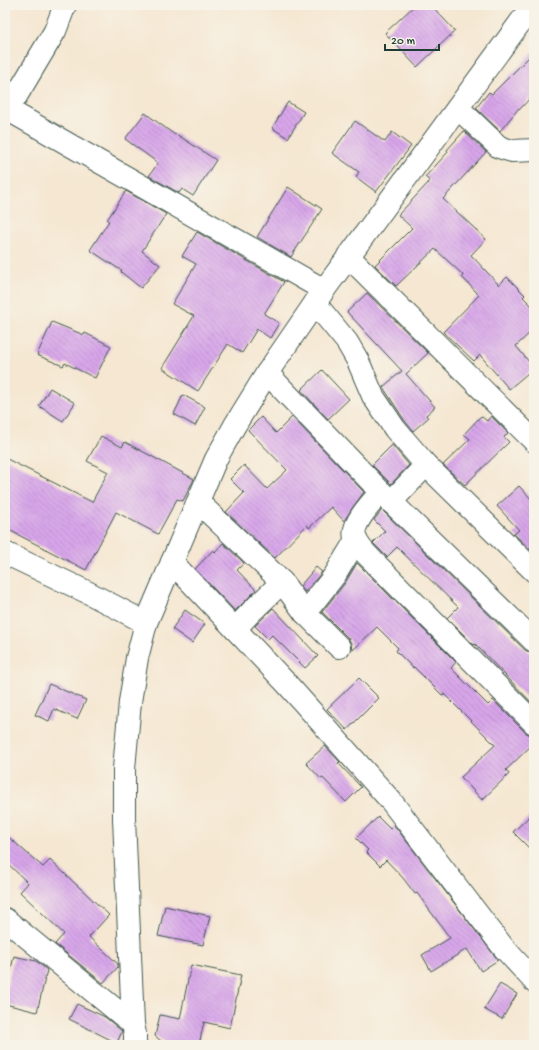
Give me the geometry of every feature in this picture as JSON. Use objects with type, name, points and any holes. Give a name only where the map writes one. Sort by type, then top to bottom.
[{"type":"street","points":[[65,5],[55,31],[7,109],[320,297],[358,361],[373,396],[395,429],[426,465],[534,571]]},
{"type":"street","points":[[137,1037],[124,818],[124,769],[130,702],[137,658],[146,623],[216,459],[235,425],[268,373],[348,256],[533,5]]},
{"type":"street","points":[[458,108],[499,147],[512,151],[534,150]]},
{"type":"street","points":[[348,256],[534,441]]},
{"type":"street","points":[[268,373],[386,497],[534,641]]},
{"type":"street","points":[[426,465],[386,497],[356,525],[353,531],[356,540],[374,562],[534,723]]},
{"type":"street","points":[[198,502],[282,582],[305,613],[339,647]]},
{"type":"street","points":[[305,613],[335,575],[356,540]]},
{"type":"street","points":[[5,552],[146,623]]},
{"type":"street","points":[[172,562],[287,684],[391,801],[503,947],[534,981]]},
{"type":"street","points":[[235,629],[282,582]]},
{"type":"street","points":[[5,919],[137,1037]]},
{"type":"building","points":[[415,5],[431,5],[455,31],[417,67],[385,33]]},
{"type":"building","points":[[534,52],[534,94],[520,109],[519,108],[500,131],[476,108],[489,92],[492,94]]},
{"type":"building","points":[[288,102],[304,112],[288,138],[272,128]]},
{"type":"building","points":[[145,113],[175,135],[176,134],[216,160],[193,196],[182,189],[179,193],[149,176],[158,163],[125,139]]},
{"type":"building","points":[[355,121],[385,142],[392,132],[411,146],[376,192],[356,177],[359,172],[332,153]]},
{"type":"building","points":[[464,131],[486,152],[443,199],[486,239],[471,255],[499,285],[507,277],[525,295],[523,297],[534,308],[534,329],[516,346],[534,368],[509,389],[480,355],[474,361],[443,332],[479,295],[462,277],[463,275],[435,249],[396,286],[375,265],[412,228],[398,215],[430,181],[425,177],[448,152],[447,150]]},
{"type":"building","points":[[288,187],[322,209],[291,257],[257,237]]},
{"type":"building","points":[[126,191],[166,214],[142,251],[160,265],[141,288],[121,272],[122,271],[90,250]]},
{"type":"building","points":[[197,232],[284,282],[264,314],[279,323],[270,338],[257,329],[242,353],[228,344],[198,391],[162,368],[194,316],[172,304],[196,264],[182,256]]},
{"type":"building","points":[[367,293],[428,353],[406,374],[435,407],[426,415],[428,418],[413,431],[383,387],[402,371],[347,312]]},
{"type":"building","points":[[52,322],[84,335],[85,333],[111,346],[95,378],[65,363],[63,366],[37,355]]},
{"type":"building","points":[[322,370],[349,399],[328,419],[301,390]]},
{"type":"building","points":[[50,388],[75,403],[63,421],[39,406]]},
{"type":"building","points":[[183,395],[205,407],[195,426],[174,414]]},
{"type":"building","points":[[481,416],[487,421],[491,416],[508,433],[504,437],[509,442],[465,485],[443,465],[470,439],[464,434]]},
{"type":"building","points":[[261,417],[276,433],[292,417],[364,492],[344,521],[331,507],[309,528],[307,525],[275,558],[226,512],[244,493],[230,479],[244,465],[267,489],[287,470],[248,430]]},
{"type":"building","points":[[101,436],[122,447],[125,442],[194,479],[183,501],[177,499],[158,534],[116,512],[86,570],[5,528],[5,458],[92,502],[108,472],[87,461]]},
{"type":"building","points":[[392,445],[409,465],[391,484],[372,465]]},
{"type":"building","points":[[519,486],[534,502],[534,553],[514,534],[519,530],[497,506]]},
{"type":"building","points":[[382,510],[525,650],[534,653],[534,705],[475,644],[474,645],[447,618],[458,607],[397,547],[387,557],[373,543],[385,531],[374,520]]},
{"type":"building","points":[[223,543],[244,563],[237,570],[256,590],[235,611],[195,569],[213,550],[215,552]]},
{"type":"building","points":[[357,563],[456,662],[451,668],[488,705],[493,700],[525,732],[530,735],[534,735],[534,743],[506,770],[509,774],[482,800],[461,777],[495,745],[444,694],[442,695],[396,651],[398,648],[377,627],[352,651],[351,643],[348,638],[322,612],[345,583]]},
{"type":"building","points":[[316,567],[322,572],[305,592],[300,586]]},
{"type":"building","points":[[273,608],[318,656],[305,668],[272,635],[268,639],[255,626]]},
{"type":"building","points":[[185,610],[205,624],[192,643],[172,629]]},
{"type":"building","points":[[359,678],[379,698],[347,730],[327,709]]},
{"type":"building","points":[[49,684],[86,700],[77,719],[54,709],[49,721],[35,715]]},
{"type":"building","points":[[325,746],[340,762],[338,763],[361,787],[346,802],[306,763]]},
{"type":"building","points":[[534,812],[534,853],[513,832]]},
{"type":"building","points":[[378,817],[390,829],[394,825],[498,960],[481,971],[467,949],[431,971],[422,955],[450,938],[417,893],[415,894],[403,878],[386,860],[380,866],[366,852],[368,850],[356,838]]},
{"type":"building","points":[[5,834],[43,867],[50,860],[109,915],[89,937],[118,964],[118,967],[103,983],[55,944],[64,934],[20,892],[28,883],[5,861]]},
{"type":"building","points":[[165,906],[210,916],[203,945],[158,936]]},
{"type":"building","points":[[14,956],[36,961],[47,970],[37,1012],[5,1004],[5,995]]},
{"type":"building","points":[[191,965],[241,975],[230,1028],[204,1022],[199,1045],[166,1045],[155,1036],[160,1015],[180,1019]]},
{"type":"building","points":[[500,984],[517,994],[502,1019],[484,1009]]},
{"type":"building","points":[[77,1004],[105,1017],[122,1031],[117,1043],[69,1019]]}]
